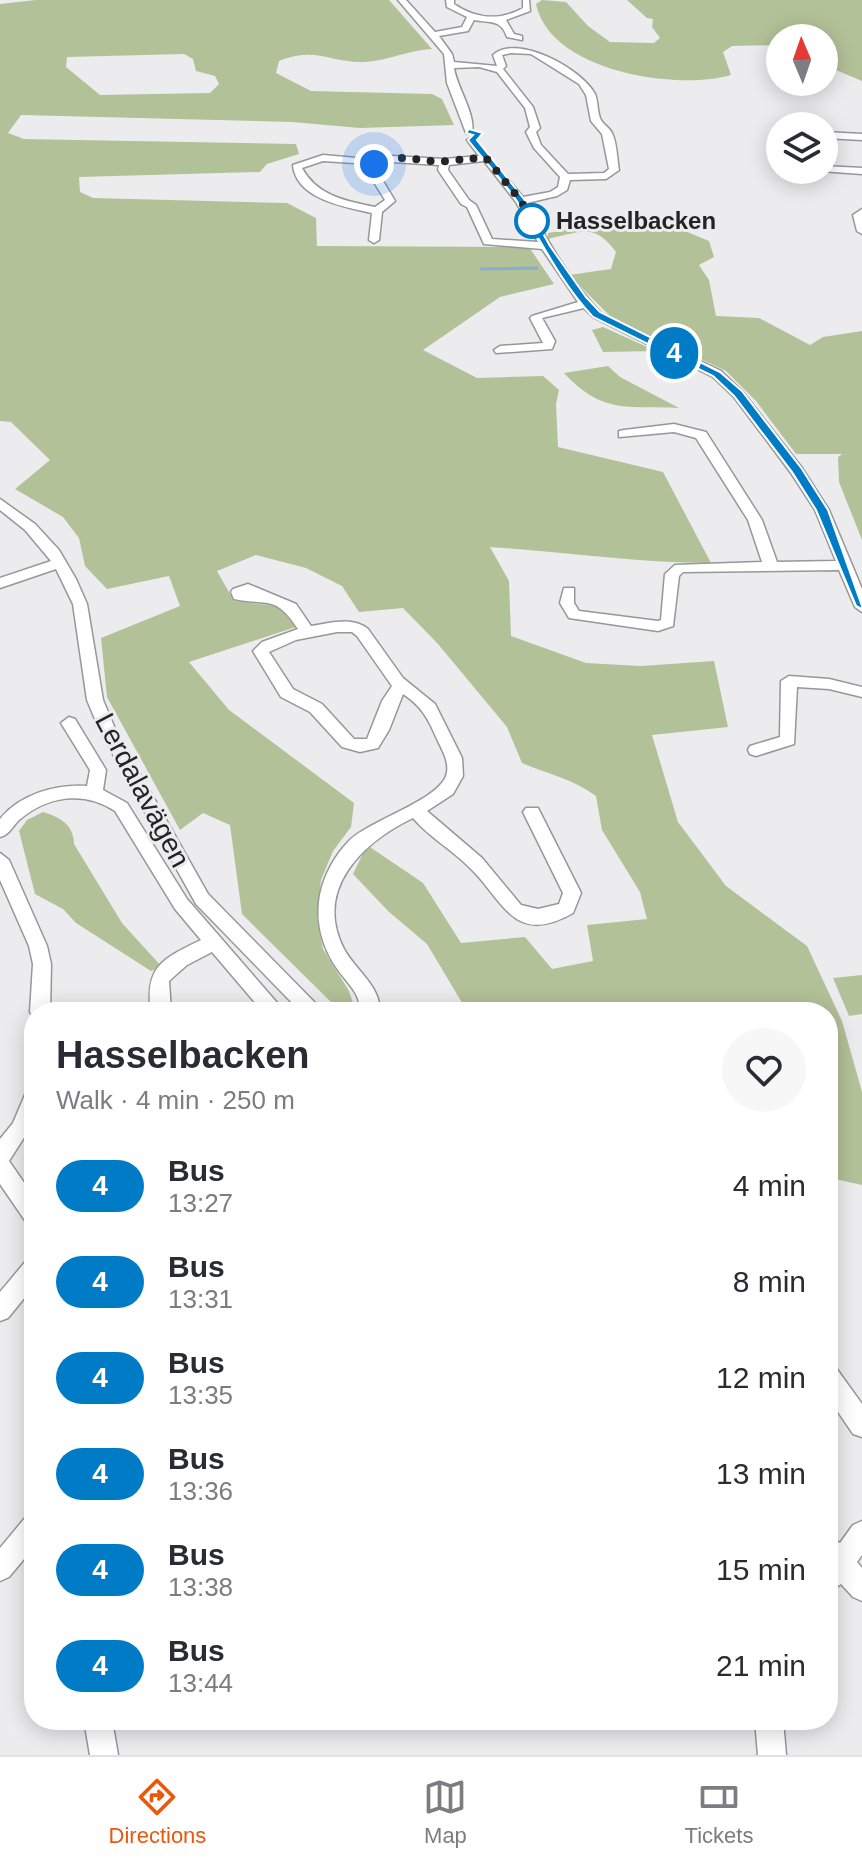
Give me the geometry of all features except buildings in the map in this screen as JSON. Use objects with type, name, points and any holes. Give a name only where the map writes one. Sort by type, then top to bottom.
[{"type":"street","points":[[402,0],[443,46],[470,136],[521,201],[545,246],[586,304],[597,315],[618,327],[717,374],[738,394],[813,494],[862,607]]},
{"type":"street","points":[[450,0],[450,5],[470,19],[499,18],[524,12],[527,9],[526,1]]},
{"type":"street","points":[[499,18],[514,37]]},
{"type":"street","points":[[433,35],[465,29],[470,19]]},
{"type":"street","points":[[498,69],[502,66],[499,53],[511,50],[533,52],[577,76],[591,95],[596,121],[607,133],[614,170],[606,176],[565,177]]},
{"type":"street","points":[[450,65],[498,69],[507,76],[518,96],[527,101],[535,128],[531,132],[533,139],[565,177]]},
{"type":"street","points":[[838,136],[862,137]]},
{"type":"street","points":[[377,211],[319,194],[303,180],[298,171],[299,164],[318,159],[377,162],[424,159],[444,162],[486,158]]},
{"type":"street","points":[[374,240],[377,211],[390,201],[372,171],[377,162]]},
{"type":"street","points":[[444,162],[441,167],[465,202],[471,205],[488,242],[545,246]]},
{"type":"street","points":[[838,170],[862,171]]},
{"type":"street","points":[[521,201],[553,194],[563,188],[565,177]]},
{"type":"street","points":[[862,212],[858,215],[862,231]]},
{"type":"street","points":[[500,350],[548,346],[549,341],[536,318],[586,304]]},
{"type":"street","points":[[624,434],[645,430],[691,430],[701,435],[755,520],[771,566]]},
{"type":"street","name":"Lerdalavägen","points":[[0,503],[30,527],[59,563],[80,604],[95,700],[108,731],[202,899],[304,1002]]},
{"type":"street","points":[[0,583],[59,563]]},
{"type":"street","points":[[569,591],[567,603],[574,615],[658,626],[668,623],[670,617],[671,581],[675,571],[846,565]]},
{"type":"street","points":[[261,595],[291,607],[308,633]]},
{"type":"street","points":[[369,1002],[369,997],[343,963],[331,938],[327,920],[331,886],[346,855],[358,841],[393,818],[442,795],[451,786],[456,767],[434,713],[382,666],[357,628],[336,625],[265,646],[263,657],[280,686],[316,708],[348,743],[360,746],[372,744],[378,737],[390,696],[402,686]]},
{"type":"street","points":[[756,750],[788,740],[789,681],[829,684],[862,692]]},
{"type":"street","points":[[69,723],[98,770],[94,792]]},
{"type":"street","points":[[0,831],[17,811],[34,802],[72,792],[94,792],[112,799],[121,807],[181,904],[266,1002]]},
{"type":"street","points":[[415,809],[432,828],[459,846],[481,867],[519,913],[540,917],[567,908],[572,893],[532,812]]},
{"type":"street","points":[[0,860],[38,946],[42,964],[40,1002]]},
{"type":"street","points":[[160,1002],[158,986],[162,976],[172,966],[213,943]]},
{"type":"street","points":[[0,1156],[24,1122]]},
{"type":"street","points":[[0,1166],[24,1201]]},
{"type":"street","points":[[0,1310],[24,1281]]},
{"type":"street","points":[[838,1390],[862,1425]]},
{"type":"street","points":[[838,1559],[862,1534]]},
{"type":"street","points":[[0,1568],[24,1539]]},
{"type":"street","points":[[838,1570],[862,1588]]},
{"type":"street","points":[[100,1730],[104,1755]]},
{"type":"street","points":[[770,1730],[772,1755]]},
{"type":"green space","points":[[36,0],[389,0],[432,49],[364,62],[304,55],[279,61],[276,73],[311,91],[432,94],[442,99],[454,125],[360,128],[292,122],[21,115],[8,133],[24,139],[296,144],[299,154],[267,164],[260,172],[79,177],[80,192],[93,198],[287,203],[316,218],[317,246],[529,247],[554,284],[500,297],[423,350],[477,378],[543,376],[559,390],[556,404],[558,447],[663,472],[711,563],[490,547],[509,581],[511,636],[586,663],[641,666],[714,661],[728,727],[652,735],[678,822],[726,886],[807,946],[833,1002],[462,1002],[427,944],[388,911],[353,874],[367,845],[423,883],[461,943],[525,937],[552,969],[593,961],[587,925],[647,919],[640,892],[602,830],[596,796],[569,781],[522,763],[507,727],[438,644],[403,608],[359,612],[342,586],[306,568],[256,555],[217,571],[234,601],[278,606],[296,627],[189,662],[229,710],[354,803],[351,827],[333,851],[321,880],[317,919],[323,949],[353,1002],[331,1002],[242,914],[230,825],[203,813],[180,830],[107,697],[101,638],[180,606],[169,576],[107,589],[85,566],[79,538],[63,517],[15,489],[50,460],[11,422],[0,421],[0,4]],"holes":[[[184,54],[193,59],[196,71],[215,76],[219,84],[210,93],[100,95],[66,67],[67,57]]]},
{"type":"green space","points":[[542,0],[566,2],[588,26],[610,42],[654,43],[660,38],[652,27],[653,19],[647,18],[627,0],[862,0],[862,81],[838,71],[838,24],[766,24],[766,45],[732,46],[723,52],[731,75],[679,80],[618,71],[589,60],[564,46],[546,27],[536,4]]},
{"type":"green space","points":[[629,219],[675,227],[709,241],[714,257],[699,265],[709,280],[716,316],[759,318],[810,345],[823,337],[862,331],[862,540],[839,482],[838,457],[842,454],[796,454],[756,401],[726,371],[610,316],[569,275],[611,269],[616,252],[600,236],[578,232],[548,239],[548,233]]},
{"type":"green space","points":[[603,327],[656,351],[603,352],[592,330]]},
{"type":"green space","points":[[608,366],[620,377],[679,408],[630,407],[603,402],[564,373]]},
{"type":"green space","points":[[43,812],[60,819],[69,827],[74,844],[122,923],[162,967],[151,971],[76,923],[63,909],[35,894],[19,831],[27,820]]},
{"type":"green space","points":[[862,975],[862,1014],[849,1016],[833,978]]},
{"type":"green space","points":[[838,1012],[862,1092],[862,1185],[838,1180]]},
{"type":"waterway","points":[[481,269],[537,268]]},
{"type":"bus line","name":"4","points":[[469,131],[480,135],[472,140],[521,201],[545,246],[582,300],[597,315],[717,374],[738,394],[813,494],[831,529],[862,606]]},
{"type":"place","name":"Hasselbacken","points":[[532,221]]},
{"type":"route","points":[[374,164],[391,159],[444,162],[486,158],[521,201],[532,221]]}]
